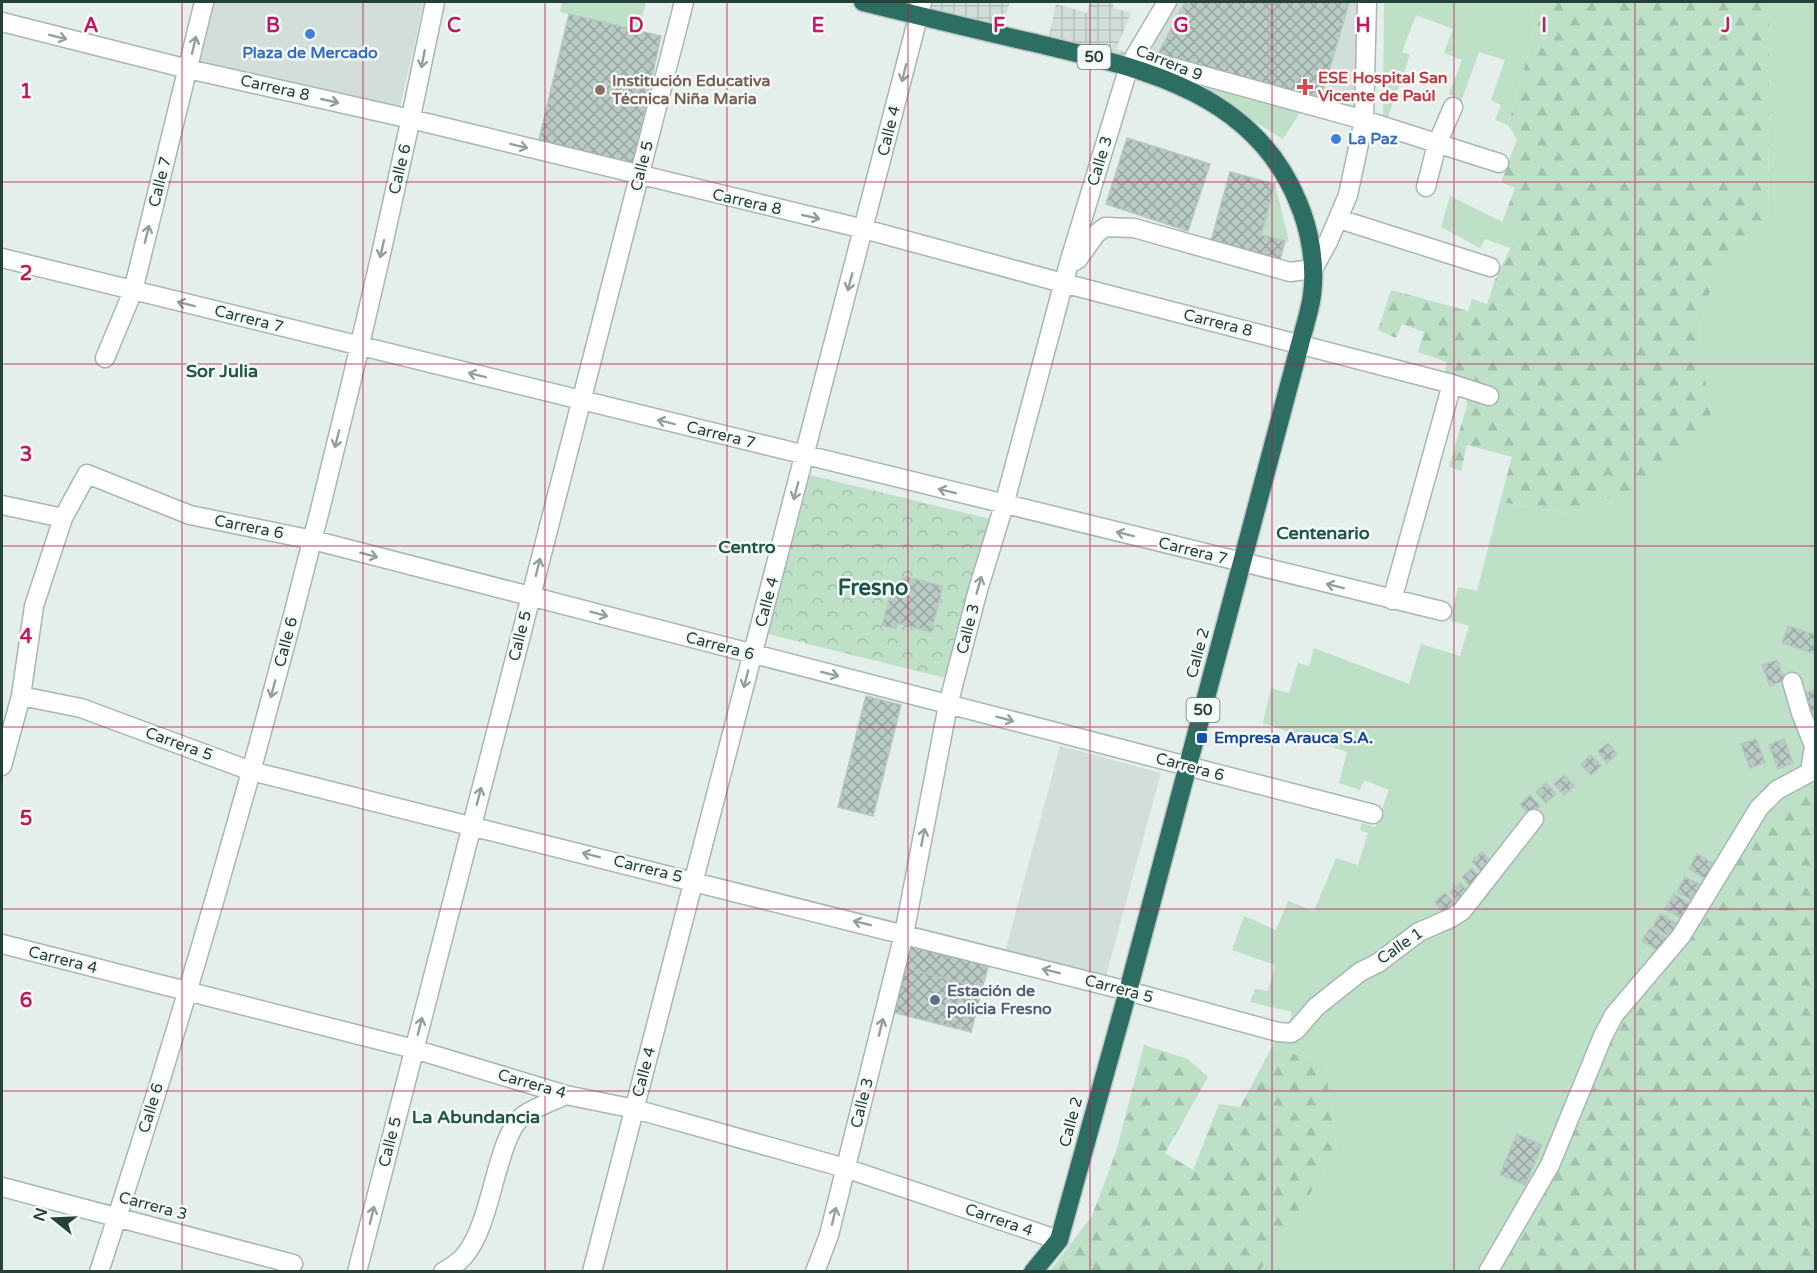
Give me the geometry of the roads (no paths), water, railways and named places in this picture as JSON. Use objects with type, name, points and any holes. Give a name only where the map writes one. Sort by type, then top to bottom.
[{"type":"highway","name":"Carrera 9","points":[[863,2],[920,9],[1132,62],[1225,109],[1255,134],[1281,165],[1289,179]]},
{"type":"highway","name":"Calle 2","points":[[1059,1240],[1128,991],[1312,296],[1313,269],[1305,220],[1289,179]]},
{"type":"highway","name":"50","points":[[1032,1272],[1059,1240]]},
{"type":"street","name":"Calle 7","points":[[105,358],[133,291],[204,2]]},
{"type":"street","name":"Calle 6","points":[[99,1272],[188,992],[251,771],[313,540],[360,346],[435,2]]},
{"type":"street","name":"Calle 5","points":[[357,1272],[684,2]]},
{"type":"street","name":"Calle 3","points":[[815,1272],[829,1235],[904,934],[948,705],[978,590],[1004,505],[1069,263],[1132,62],[1167,2]]},
{"type":"street","points":[[1069,263],[1078,259],[1095,234],[1105,227],[1134,228],[1290,272],[1313,269],[1339,219],[1348,195],[1364,120],[1366,2]]},
{"type":"street","name":"Calle 4","points":[[592,1272],[920,9]]},
{"type":"street","name":"Carrera 8","points":[[2,22],[188,69],[411,119],[864,230],[1063,284],[1452,384],[1489,396]]},
{"type":"street","points":[[1132,62],[1364,120],[1499,163]]},
{"type":"street","points":[[1426,187],[1437,144],[1453,107]]},
{"type":"street","points":[[1339,219],[1490,267]]},
{"type":"street","name":"Carrera 7","points":[[2,258],[1442,611]]},
{"type":"street","points":[[1392,600],[1452,384]]},
{"type":"street","name":"Carrera 6","points":[[63,518],[87,474],[190,515],[313,540],[1372,814]]},
{"type":"street","points":[[2,505],[63,518],[34,606],[21,696],[2,766]]},
{"type":"street","points":[[1488,1272],[1550,1165],[1614,1015],[1681,936],[1759,808],[1777,790],[1813,771],[1814,746],[1792,682]]},
{"type":"street","name":"Carrera 5","points":[[21,696],[81,708],[251,771],[904,934],[1278,1032]]},
{"type":"street","name":"Calle 1","points":[[1278,1032],[1291,1033],[1296,1030],[1316,1007],[1360,972],[1378,963],[1419,932],[1462,911],[1534,819]]},
{"type":"street","name":"Carrera 4","points":[[2,944],[414,1050],[566,1095],[635,1109],[845,1168],[1059,1240]]},
{"type":"street","points":[[443,1272],[464,1257],[472,1246],[483,1221],[510,1135],[523,1116],[566,1095]]},
{"type":"street","name":"Carrera 3","points":[[2,1187],[293,1264]]},
{"type":"place","name":"Plaza de Mercado","points":[[310,34]]},
{"type":"place","name":"ESE Hospital San Vicente de Paúl","points":[[1305,87]]},
{"type":"place","name":"Institución Educativa Técnica Niña Maria","points":[[600,90]]},
{"type":"place","name":"La Paz","points":[[1336,139]]},
{"type":"place","name":"Empresa Arauca S.A.","points":[[1202,738]]},
{"type":"place","name":"Estación de policia Fresno","points":[[935,1000]]},
{"type":"district","name":"Sor Julia","points":[[222,371]]},
{"type":"district","name":"Centenario","points":[[1323,533]]},
{"type":"district","name":"Centro","points":[[747,547]]},
{"type":"district","name":"Fresno","points":[[873,588]]},
{"type":"district","name":"La Abundancia","points":[[476,1117]]}]
